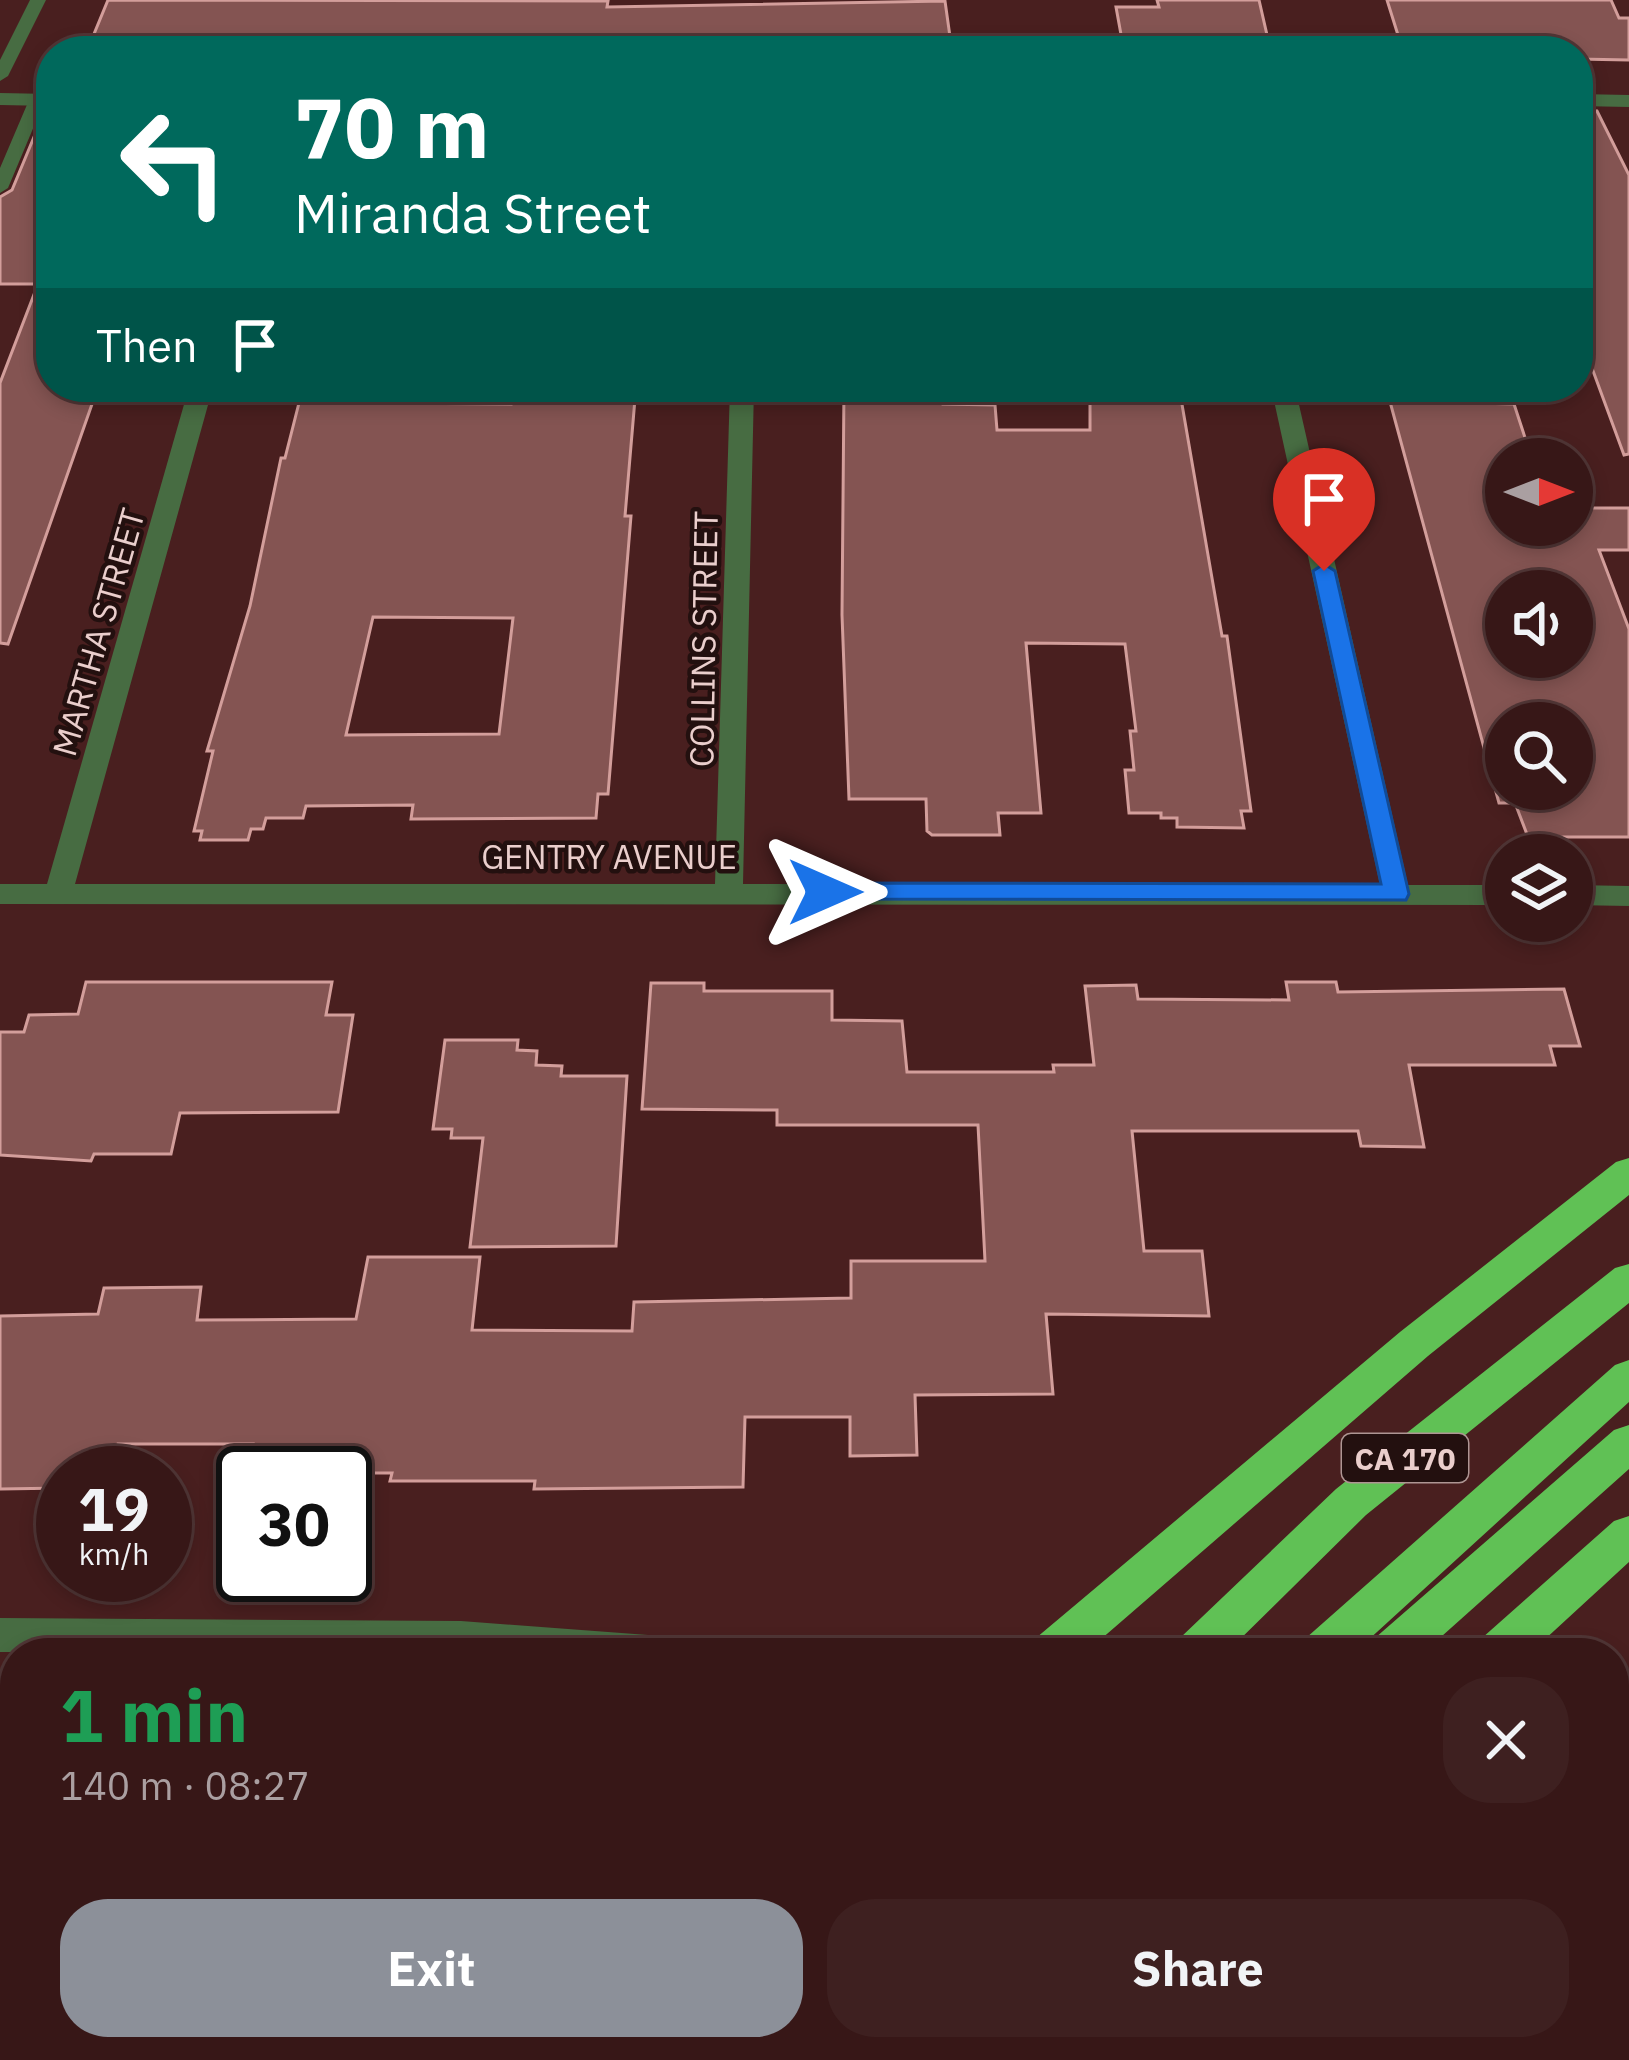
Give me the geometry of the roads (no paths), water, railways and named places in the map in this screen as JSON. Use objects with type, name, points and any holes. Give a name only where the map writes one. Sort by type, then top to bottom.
[{"type":"highway","points":[[1070,1638],[1414,1344],[1629,1173]]},
{"type":"highway","name":"CA 170","points":[[1211,1638],[1351,1502],[1629,1280]]},
{"type":"highway","points":[[1339,1638],[1629,1377]]},
{"type":"highway","points":[[1408,1638],[1629,1443]]},
{"type":"highway","points":[[1515,1638],[1629,1535]]},
{"type":"street","points":[[0,100],[36,100]]},
{"type":"street","points":[[1593,100],[1629,101]]},
{"type":"street","name":"MARTHA STREET","points":[[58,895],[197,402]]},
{"type":"street","name":"COLLINS STREET","points":[[730,892],[742,402]]},
{"type":"street","points":[[1286,402],[1396,894]]},
{"type":"street","name":"GENTRY AVENUE","points":[[0,895],[1485,895]]},
{"type":"street","points":[[1593,895],[1629,896]]},
{"type":"street","points":[[0,1635],[346,1638]]},
{"type":"lane","points":[[0,76],[38,0]]},
{"type":"lane","points":[[0,188],[36,116]]}]
